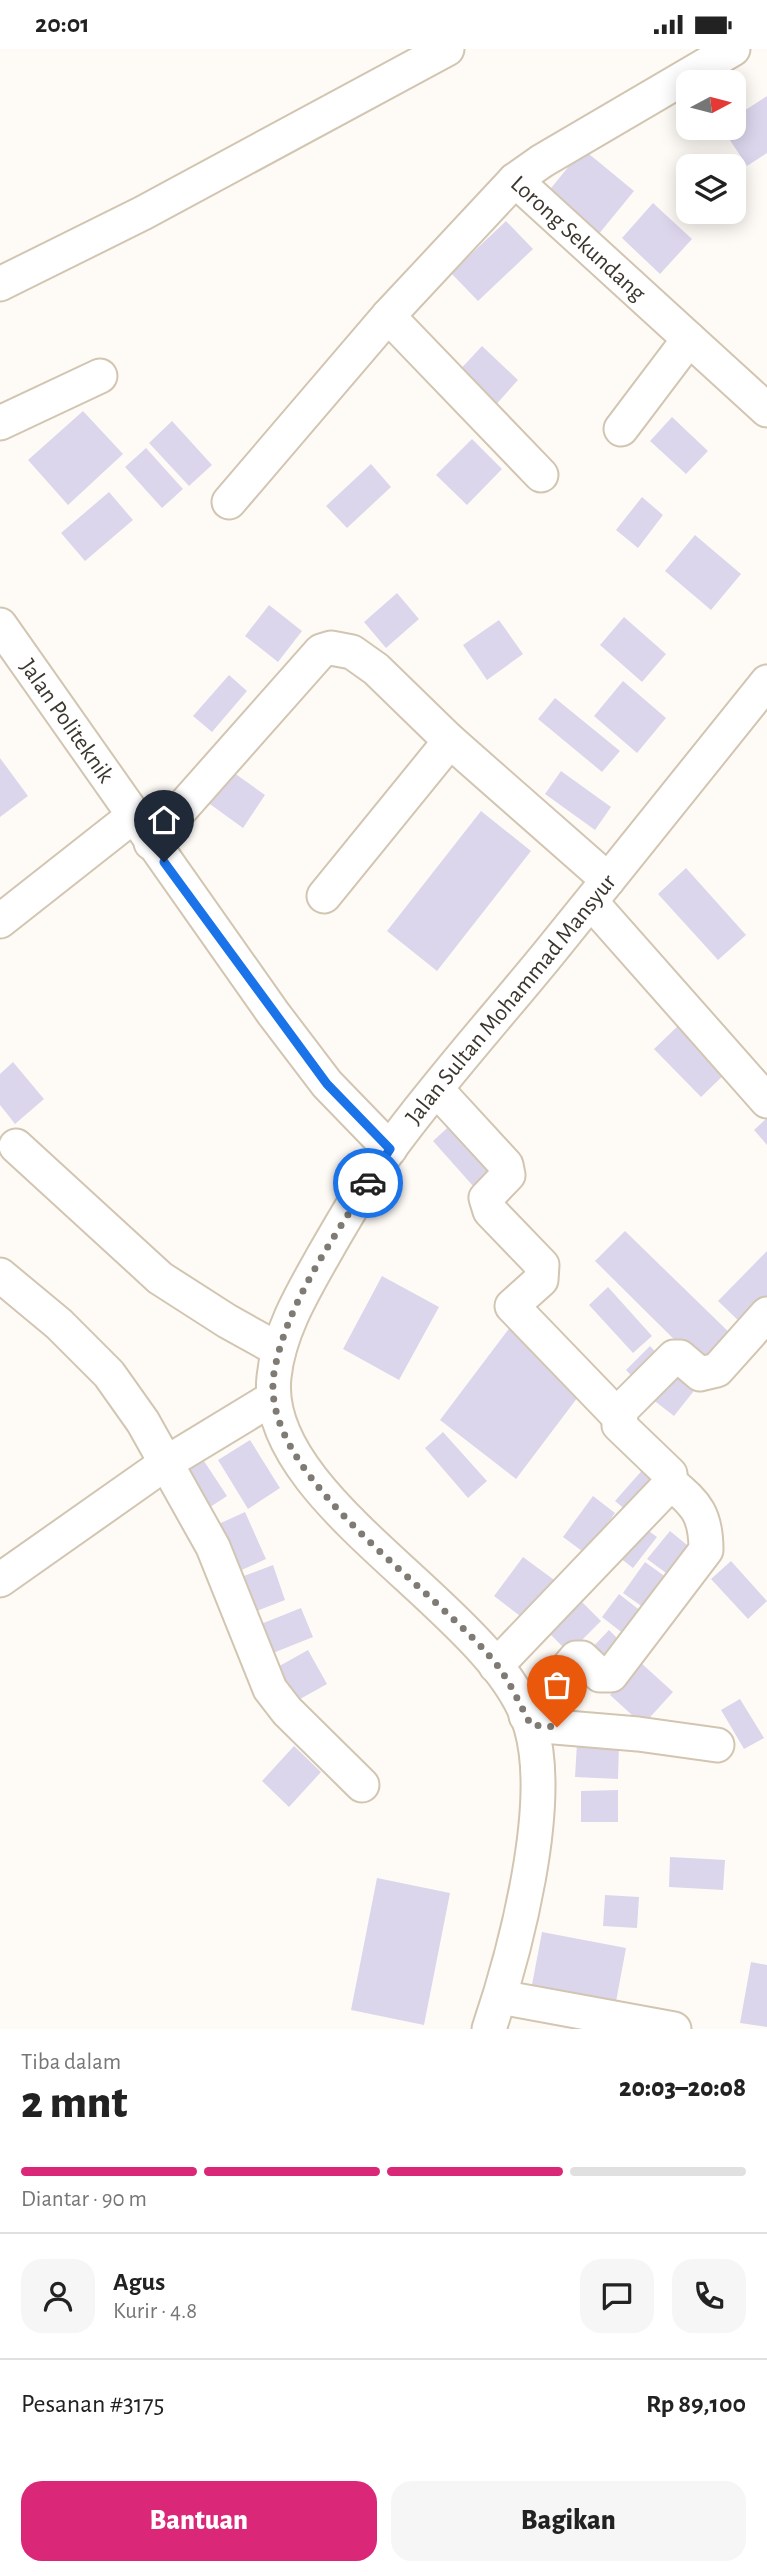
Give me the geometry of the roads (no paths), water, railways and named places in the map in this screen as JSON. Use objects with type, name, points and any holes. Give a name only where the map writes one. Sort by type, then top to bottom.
[{"type":"street","points":[[0,284],[142,213],[447,49]]},
{"type":"street","name":"Lorong Sekundang","points":[[733,49],[542,161],[516,180],[767,410]]},
{"type":"street","points":[[229,502],[388,316],[516,180]]},
{"type":"street","points":[[388,316],[541,475]]},
{"type":"street","points":[[621,429],[690,339]]},
{"type":"street","points":[[0,423],[100,376]]},
{"type":"street","name":"Jalan Politeknik","points":[[0,625],[142,830],[320,1074],[390,1149]]},
{"type":"street","points":[[0,921],[142,830],[321,651],[331,648],[352,652],[376,669],[599,891],[767,1101]]},
{"type":"street","name":"Jalan Sultan Mohammad Mansyur","points":[[489,2029],[500,1997],[526,1881],[538,1802],[528,1721],[496,1666],[311,1477],[283,1434],[273,1398],[279,1350],[301,1296],[390,1149],[767,682]]},
{"type":"street","points":[[324,896],[450,741]]},
{"type":"street","points":[[438,1090],[506,1165],[508,1175],[486,1198],[490,1211],[542,1265],[541,1280],[512,1306],[619,1417]]},
{"type":"street","points":[[16,1146],[160,1278],[227,1321],[279,1350]]},
{"type":"street","points":[[0,1275],[59,1324],[109,1374],[143,1422],[213,1547],[270,1689],[287,1711],[362,1785]]},
{"type":"street","points":[[528,1721],[576,1658],[582,1658],[600,1675],[611,1675],[706,1550],[706,1527],[695,1503],[671,1483],[670,1474],[619,1425],[622,1409],[669,1360],[680,1357],[700,1374],[717,1370],[767,1314]]},
{"type":"street","points":[[0,1580],[166,1464],[273,1398]]},
{"type":"street","points":[[496,1666],[671,1483]]},
{"type":"street","points":[[528,1721],[717,1745]]},
{"type":"street","points":[[500,1997],[674,2029]]}]
